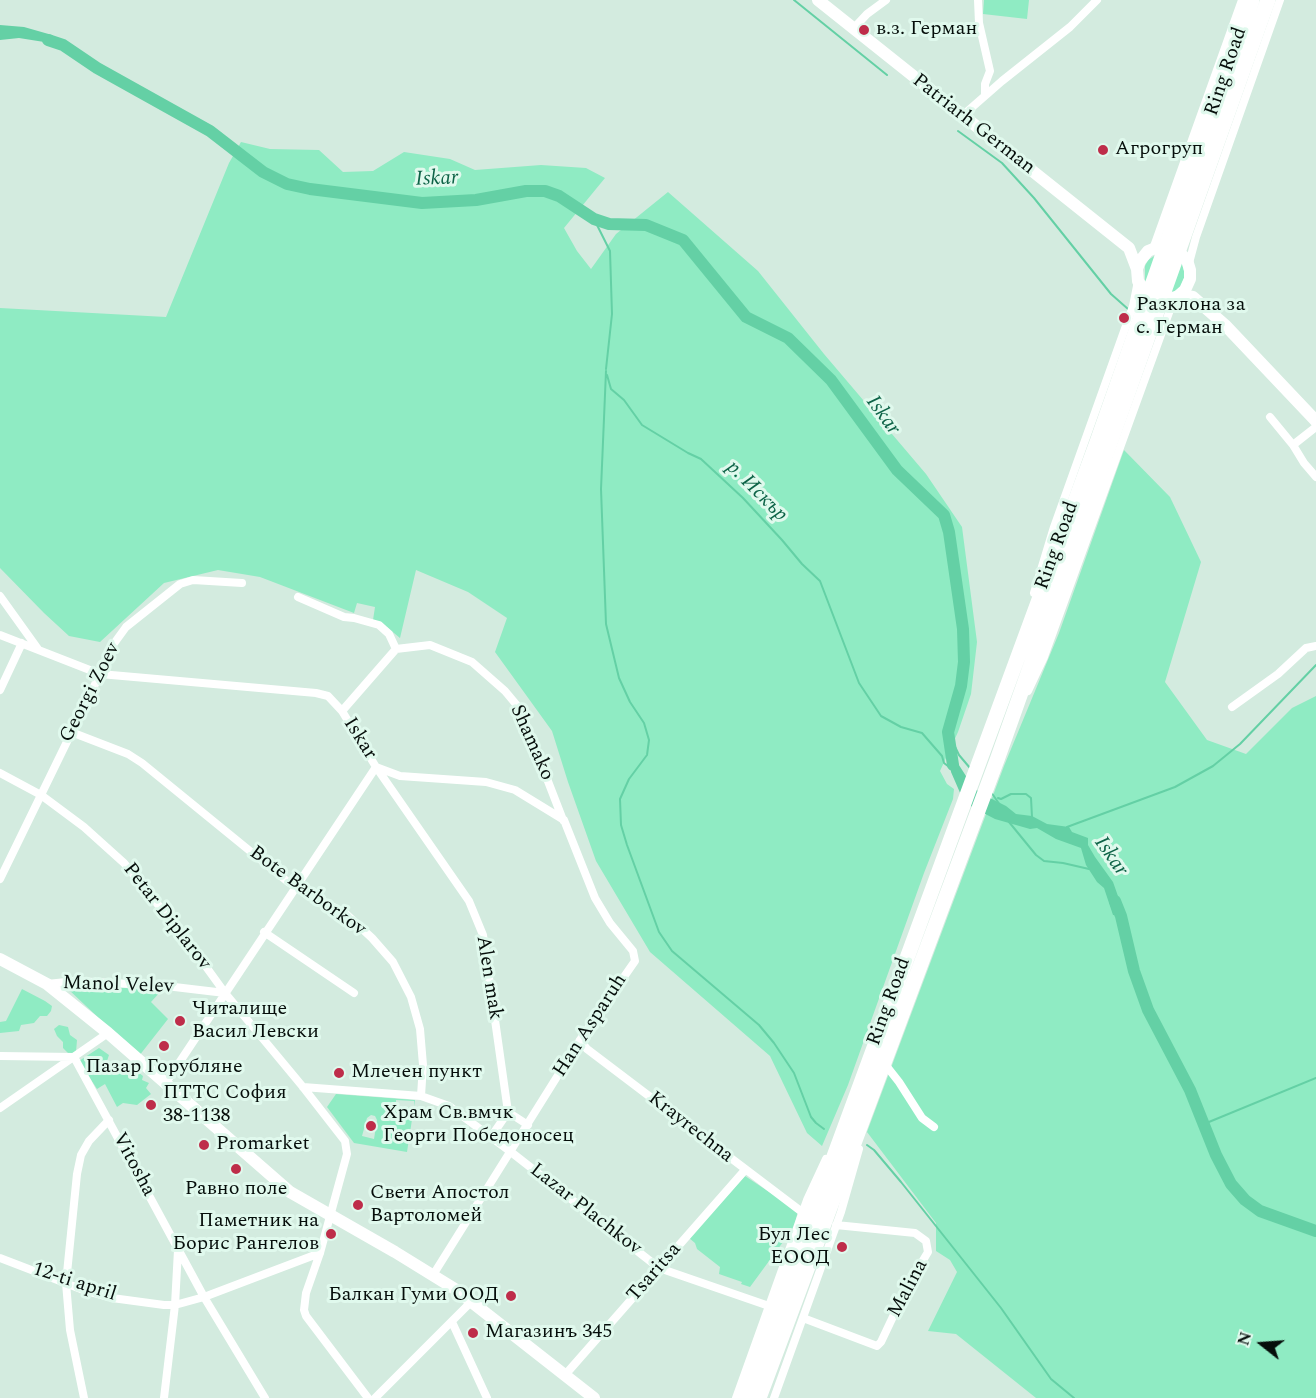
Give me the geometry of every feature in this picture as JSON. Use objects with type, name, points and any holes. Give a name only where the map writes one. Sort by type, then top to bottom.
[{"type":"highway","points":[[1236,68],[1247,0]]},
{"type":"highway","name":"Ring Road","points":[[1236,68],[1252,0]]},
{"type":"highway","name":"Ring Road","points":[[759,1398],[997,760],[1139,338],[1236,68],[1268,0]]},
{"type":"highway","points":[[1236,68],[1275,0]]},
{"type":"highway","name":"Ring Road","points":[[745,1398],[996,711],[1097,442],[1139,338]]},
{"type":"street","name":"Patriarh German","points":[[818,0],[1129,248]]},
{"type":"street","points":[[853,29],[867,14],[886,0]]},
{"type":"street","points":[[978,0],[979,23],[990,70],[985,84],[985,95]]},
{"type":"street","points":[[962,117],[985,95],[1071,27],[1097,0]]},
{"type":"street","points":[[996,711],[1054,527],[1133,306],[1140,261],[1151,250],[1242,0]]},
{"type":"street","points":[[1188,264],[1280,0]]},
{"type":"street","points":[[990,70],[1002,81]]},
{"type":"street","points":[[997,760],[1044,657],[1170,310],[1179,296],[1188,284],[1190,274],[1188,264],[1180,253],[1172,248],[1151,250],[1129,248],[1144,291],[1154,298],[1164,300],[1179,296],[1193,297]]},
{"type":"street","points":[[1188,284],[1193,297],[1225,326],[1316,421]]},
{"type":"street","points":[[1270,417],[1316,477]]},
{"type":"street","points":[[1293,445],[1316,427]]},
{"type":"street","name":"Georgi Zoev","points":[[0,879],[110,649],[126,627],[172,589],[194,580],[242,583]]},
{"type":"street","points":[[0,596],[39,650]]},
{"type":"street","points":[[298,597],[344,617],[379,625],[389,634],[396,649],[342,711]]},
{"type":"street","name":"Iskar","points":[[0,636],[100,674],[316,693],[328,696],[342,711],[376,767],[400,776],[486,782],[516,790],[564,820]]},
{"type":"street","points":[[0,690],[22,643]]},
{"type":"street","name":"Shamako","points":[[396,649],[430,645],[472,662],[506,691],[520,709],[564,820]]},
{"type":"street","points":[[1232,707],[1278,674],[1306,648],[1316,646]]},
{"type":"street","name":"Bote Barborkov","points":[[71,732],[128,754],[142,763],[295,886],[346,914],[372,938],[393,962],[411,997],[420,1029],[423,1065],[421,1096]]},
{"type":"street","points":[[165,1084],[264,932],[376,767]]},
{"type":"street","name":"Alen mak","points":[[376,767],[469,901],[483,935],[508,1112]]},
{"type":"street","name":"Petar Diplarov","points":[[0,774],[41,795],[84,827],[124,863],[186,939],[225,993],[345,1141],[347,1154],[320,1253],[306,1293],[306,1316],[368,1398]]},
{"type":"street","name":"Han Asparuh","points":[[433,1275],[580,1040],[635,960],[633,951],[610,923],[595,898],[564,820]]},
{"type":"street","points":[[264,932],[354,993]]},
{"type":"street","points":[[0,959],[47,984],[108,1033],[290,1192],[433,1275],[472,1301],[594,1398]]},
{"type":"street","name":"Manol Velev","points":[[47,984],[76,981],[166,986],[225,993]]},
{"type":"street","points":[[0,1108],[108,1033]]},
{"type":"street","name":"Krayrechna","points":[[580,1040],[587,1049],[802,1212]]},
{"type":"street","points":[[0,1056],[74,1057]]},
{"type":"street","name":"Vitosha","points":[[74,1057],[204,1297],[265,1398]]},
{"type":"street","points":[[883,1066],[899,1082],[922,1119],[934,1127]]},
{"type":"street","name":"Ring Road","points":[[774,1398],[836,1225],[883,1066]]},
{"type":"street","name":"Lazar Plachkov","points":[[303,1087],[421,1096],[449,1106],[659,1268],[769,1306]]},
{"type":"street","name":"Ring Road","points":[[736,1398],[802,1212],[858,1090]]},
{"type":"street","points":[[491,1137],[508,1112],[528,1125]]},
{"type":"street","points":[[84,1398],[70,1330],[66,1283],[81,1155],[89,1141],[109,1120]]},
{"type":"street","name":"Tsaritsa","points":[[565,1375],[745,1170]]},
{"type":"street","name":"Malina","points":[[803,1318],[877,1346],[928,1252],[926,1241],[915,1233],[836,1225]]},
{"type":"street","points":[[164,1398],[175,1305],[178,1250]]},
{"type":"street","name":"12-ti april","points":[[0,1258],[86,1291],[111,1298],[175,1305],[204,1297],[320,1253]]},
{"type":"street","points":[[375,1398],[472,1301]]},
{"type":"street","points":[[452,1322],[486,1398]]},
{"type":"shaded area","points":[[984,0],[1029,0],[1027,19],[983,14]]},
{"type":"shaded area","points":[[0,25],[24,27],[52,35],[63,45],[19,38],[0,40]]},
{"type":"shaded area","points":[[241,142],[270,149],[319,150],[343,172],[373,171],[404,152],[450,159],[475,170],[541,165],[586,168],[605,178],[564,228],[591,269],[616,234],[668,192],[758,271],[824,354],[926,474],[962,527],[977,642],[971,694],[958,732],[940,771],[947,784],[954,789],[953,799],[848,1085],[822,1146],[807,1133],[770,1056],[650,952],[596,861],[552,731],[495,652],[507,618],[468,592],[416,570],[400,638],[373,620],[375,607],[357,603],[354,613],[260,577],[218,570],[164,583],[100,642],[69,636],[0,568],[0,308],[166,317],[229,163]]},
{"type":"shaded area","points":[[1159,253],[1182,263],[1185,276],[1180,288],[1174,292],[1148,287],[1145,280],[1145,266],[1148,260]]},
{"type":"shaded area","points":[[1124,450],[1170,497],[1201,562],[1165,682],[1207,740],[1246,754],[1292,708],[1316,696],[1316,1398],[1036,1398],[956,1334],[928,1331],[957,1272],[950,1260],[936,1251],[936,1223],[867,1132],[1004,766],[1059,633]]},
{"type":"shaded area","points":[[950,751],[973,787],[982,794],[1006,806],[1016,814],[1032,816],[1047,824],[1069,827],[1072,832],[1088,838],[1088,845],[1113,882],[1125,916],[1113,915],[1104,888],[1097,882],[1086,865],[1081,848],[1056,839],[1037,828],[1030,829],[995,819],[972,807],[961,795],[951,772]]},
{"type":"shaded area","points":[[77,985],[91,988],[102,986],[161,991],[151,1002],[168,1019],[139,1056],[68,989]]},
{"type":"shaded area","points":[[22,989],[52,1006],[51,1011],[47,1016],[40,1016],[34,1023],[21,1025],[19,1031],[0,1033],[0,1022],[6,1021]]},
{"type":"shaded area","points":[[59,1025],[68,1027],[70,1035],[77,1040],[76,1052],[69,1054],[63,1048],[63,1042],[54,1029]]},
{"type":"shaded area","points":[[99,1048],[109,1055],[107,1061],[128,1064],[143,1076],[142,1080],[149,1083],[146,1088],[151,1094],[137,1105],[123,1103],[117,1107],[105,1084],[97,1089],[79,1061]]},
{"type":"shaded area","points":[[336,1094],[415,1100],[414,1106],[414,1101],[396,1100],[396,1107],[414,1108],[407,1152],[354,1143],[327,1107]],"holes":[[[371,1115],[377,1120],[374,1139],[362,1136],[367,1118]]]},
{"type":"shaded area","points":[[745,1176],[798,1211],[794,1227],[750,1287],[719,1274],[720,1267],[697,1249],[695,1243],[689,1238]]},
{"type":"waterway","points":[[794,0],[887,75]]},
{"type":"waterway","name":"Iskar","points":[[48,40],[63,45],[97,68],[210,131],[263,172],[287,184],[422,203],[476,200],[526,191],[545,191],[559,196],[594,219],[609,224],[646,225],[683,240],[746,317],[788,338],[831,380],[897,470],[944,515],[949,532],[963,629],[964,662],[961,686],[948,732],[953,765]]},
{"type":"waterway","points":[[958,131],[1002,163],[1034,198],[1111,294],[1128,309]]},
{"type":"waterway","name":"р. Искър","points":[[594,219],[610,251],[612,314],[606,369]]},
{"type":"waterway","points":[[606,371],[601,489],[606,624],[619,678],[630,702],[644,723],[649,740],[647,755],[629,779],[620,799],[621,825],[659,932],[672,951],[759,1025],[794,1073],[811,1117],[824,1129]]},
{"type":"waterway","name":"р. Искър","points":[[607,375],[611,389],[624,400],[642,425],[701,459],[743,498],[820,581],[859,683],[881,716],[901,727],[922,733],[942,756],[944,763],[953,770]]},
{"type":"waterway","points":[[1067,827],[1175,787],[1213,766],[1240,744],[1316,665]]},
{"type":"waterway","points":[[948,732],[959,755],[970,768]]},
{"type":"waterway","points":[[991,792],[1000,805]]},
{"type":"waterway","points":[[998,798],[1001,799],[1011,794],[1026,794],[1031,798],[1032,817]]},
{"type":"waterway","points":[[1009,822],[1036,855],[1044,861],[1089,869]]},
{"type":"waterway","name":"Iskar","points":[[1115,901],[1121,916],[1134,971],[1148,1010],[1190,1090],[1216,1155],[1231,1184],[1245,1200],[1260,1211],[1316,1231]]},
{"type":"waterway","points":[[1204,1124],[1316,1078]]},
{"type":"waterway","points":[[867,1145],[901,1182],[1001,1308],[1051,1379],[1074,1398]]},
{"type":"place","name":"в.з. Герман","points":[[864,30]]},
{"type":"place","name":"Агрогруп","points":[[1103,150]]},
{"type":"place","name":"Разклона за с. Герман","points":[[1124,318]]},
{"type":"place","name":"Читалище Васил Левски","points":[[180,1021]]},
{"type":"place","name":"Пазар Горубляне","points":[[164,1046]]},
{"type":"place","name":"Млечен пункт","points":[[339,1073]]},
{"type":"place","name":"ПТТС София 38-1138","points":[[151,1105]]},
{"type":"place","name":"Храм Св.вмчк Георги Победоносец","points":[[371,1126]]},
{"type":"place","name":"Promarket","points":[[204,1145]]},
{"type":"place","name":"Равно поле","points":[[236,1169]]},
{"type":"place","name":"Свети Апостол Вартоломей","points":[[358,1205]]},
{"type":"place","name":"Паметник на Борис Рангелов","points":[[331,1234]]},
{"type":"place","name":"Бул Лес ЕООД","points":[[842,1247]]},
{"type":"place","name":"Балкан Гуми ООД","points":[[511,1296]]},
{"type":"place","name":"Магазинъ 345","points":[[473,1333]]}]
